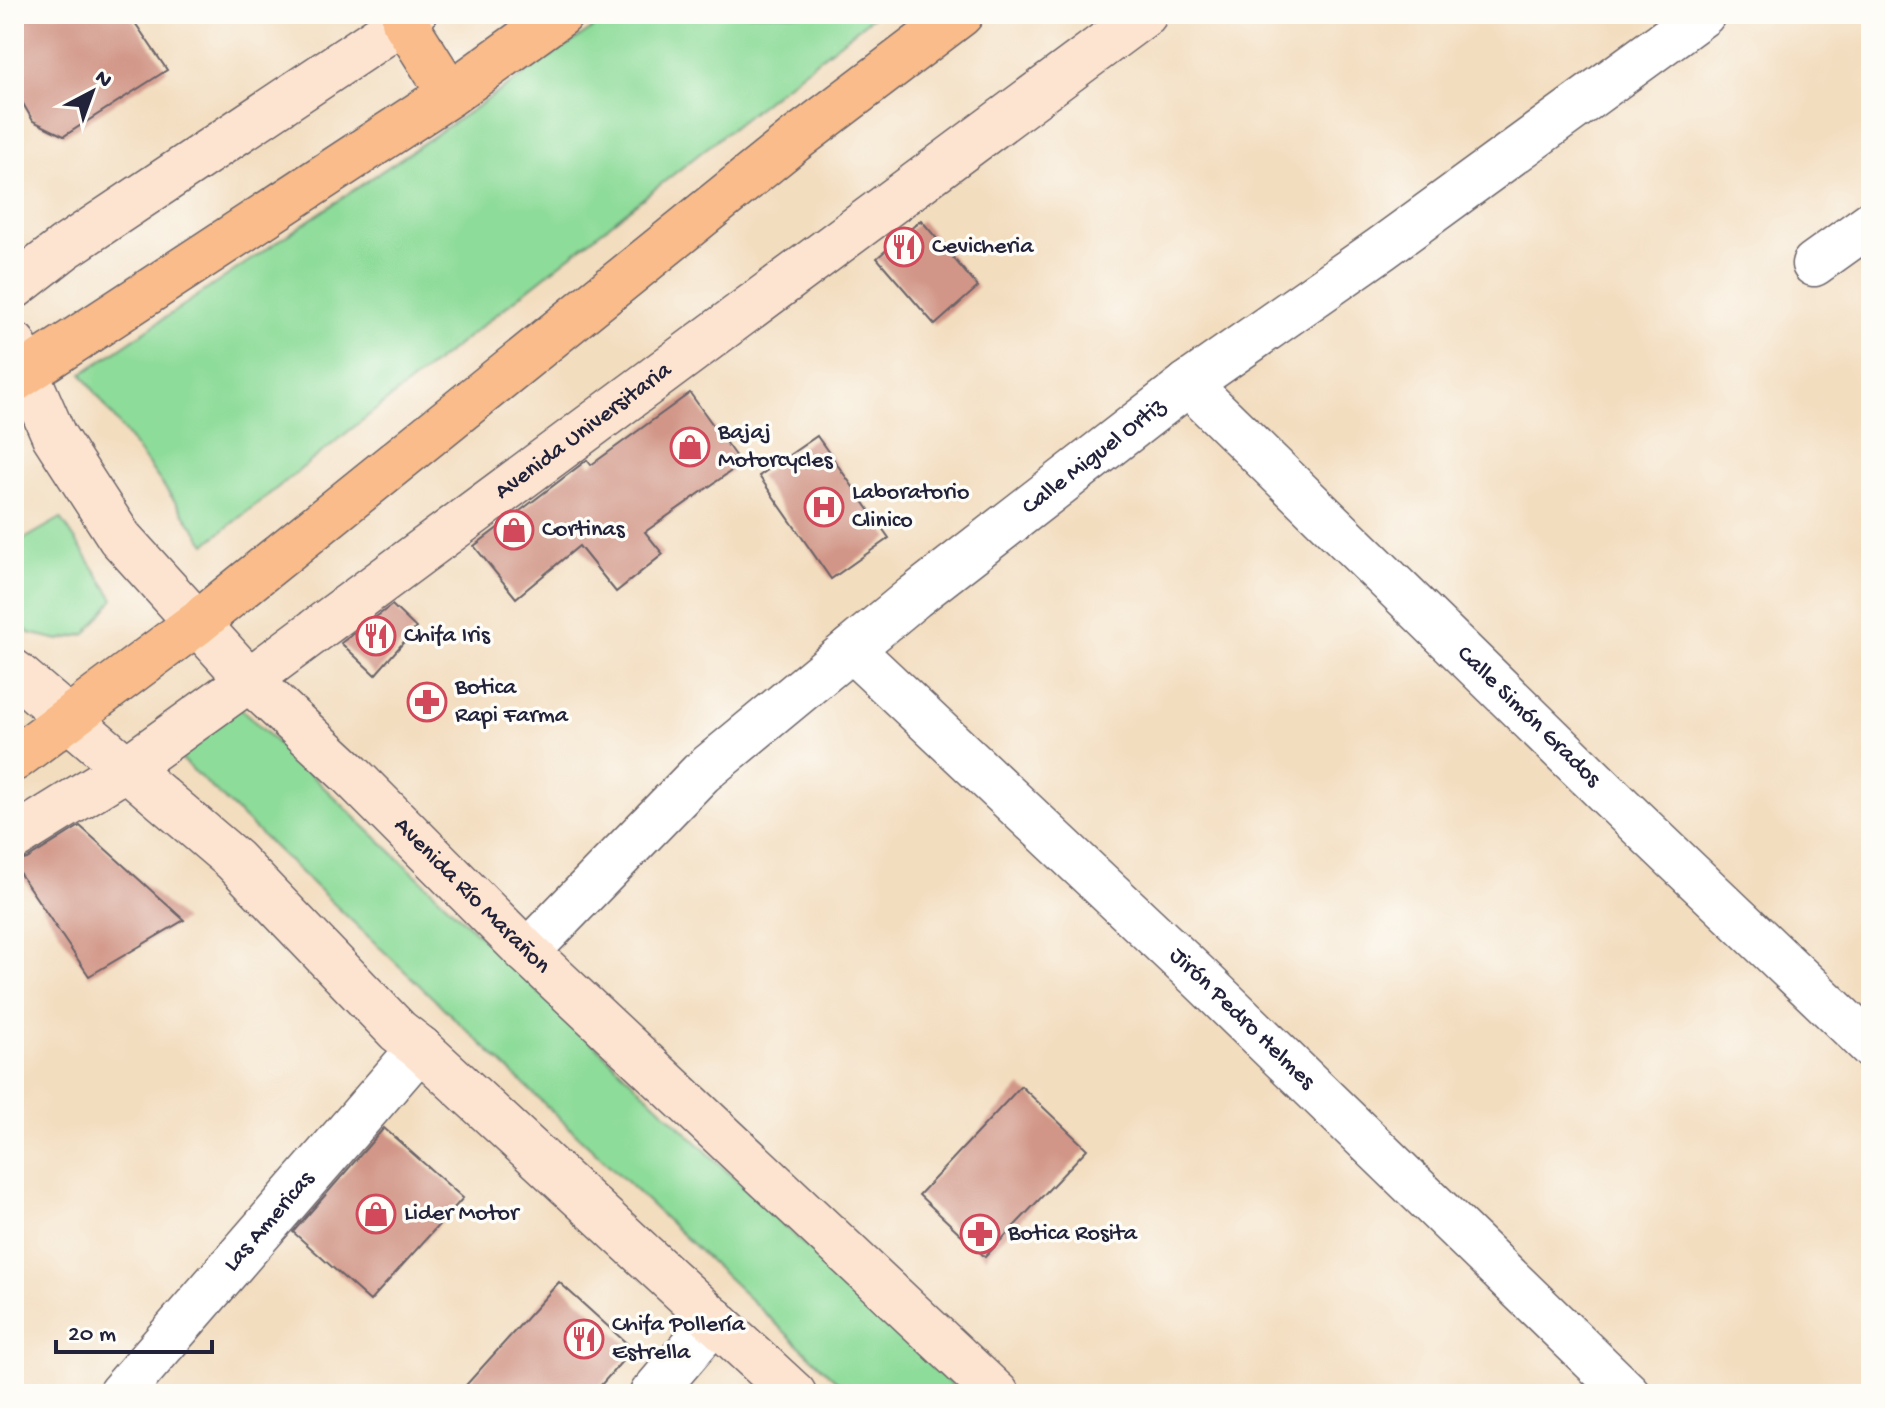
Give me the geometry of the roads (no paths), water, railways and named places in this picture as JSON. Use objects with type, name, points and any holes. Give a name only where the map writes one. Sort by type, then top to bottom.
[{"type":"main road","points":[[18,365],[450,94],[561,14]]},
{"type":"main road","points":[[14,759],[198,622],[795,140],[961,14]]},
{"type":"main road","name":"Avenida Universitaria","points":[[14,838],[128,767],[249,680],[1145,14]]},
{"type":"main road","points":[[14,287],[64,248],[409,18],[450,94]]},
{"type":"main road","name":"Avenida Río Marañon","points":[[18,365],[54,436],[120,538],[249,680],[350,774],[527,952],[997,1394]]},
{"type":"main road","points":[[14,672],[234,860],[398,1031],[794,1394]]},
{"type":"street","name":"Calle Miguel Ortiz","points":[[527,952],[701,773],[914,597],[1188,384],[1381,249],[1703,14]]},
{"type":"street","points":[[1814,264],[1871,223]]},
{"type":"street","name":"Calle Simón Grados","points":[[1188,384],[1630,816],[1871,1046]]},
{"type":"street","name":"Jirón Pedro Helmes","points":[[851,649],[1200,978],[1628,1394]]},
{"type":"street","name":"Las Americas","points":[[120,1394],[420,1048]]},
{"type":"street","points":[[652,1394],[715,1320]]},
{"type":"place","name":"Cevicheria","points":[[904,247]]},
{"type":"place","name":"Bajaj Motorcycles","points":[[690,447]]},
{"type":"place","name":"Laboratorio Clinico","points":[[824,507]]},
{"type":"place","name":"Cortinas","points":[[514,530]]},
{"type":"place","name":"Chifa Iris","points":[[376,636]]},
{"type":"place","name":"Botica Rapi Farma","points":[[427,702]]},
{"type":"place","name":"Lider Motor","points":[[376,1214]]},
{"type":"place","name":"Botica Rosita","points":[[980,1234]]},
{"type":"place","name":"Chifa Pollería Estrella","points":[[584,1339]]}]
